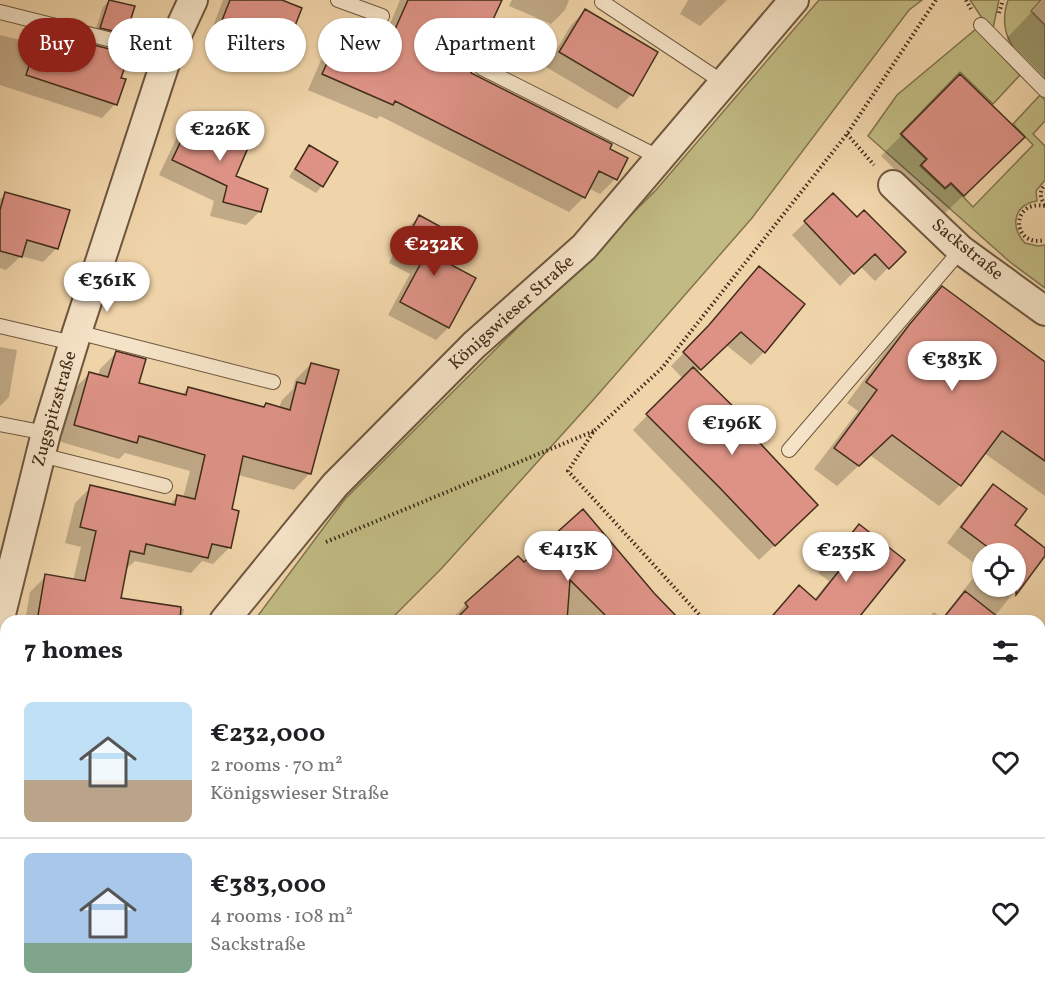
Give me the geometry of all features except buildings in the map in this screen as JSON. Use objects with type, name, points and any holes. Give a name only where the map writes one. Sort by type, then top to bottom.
[{"type":"street","name":"Zugspitzstraße","points":[[184,18],[192,0]]},
{"type":"street","name":"Königswieser Straße","points":[[229,615],[335,485],[474,345],[584,247],[794,0]]},
{"type":"street","name":"Zugspitzstraße","points":[[1,615],[43,444],[75,338],[162,72]]},
{"type":"street","name":"Sackstraße","points":[[892,185],[961,250],[1045,311]]},
{"type":"lane","points":[[338,0],[382,16]]},
{"type":"lane","points":[[602,2],[724,83]]},
{"type":"lane","points":[[0,12],[108,39]]},
{"type":"lane","points":[[981,25],[1045,90]]},
{"type":"lane","points":[[491,72],[660,158]]},
{"type":"lane","points":[[789,450],[961,250]]},
{"type":"lane","points":[[0,326],[75,338],[273,382]]},
{"type":"lane","points":[[0,424],[43,444],[165,486]]},
{"type":"path","points":[[700,615],[568,471],[594,431],[662,368],[847,134],[936,0]]},
{"type":"path","points":[[847,134],[892,185]]},
{"type":"path","points":[[1045,184],[1040,193],[1045,206]]},
{"type":"path","points":[[1045,206],[1037,204],[1029,206],[1022,212],[1019,219],[1019,228],[1023,235],[1038,242],[1045,240]]},
{"type":"path","points":[[320,545],[594,431]]},
{"type":"shaded area","points":[[819,0],[922,0],[909,10],[752,218],[594,399],[442,568],[395,615],[258,615],[345,499],[656,190]]},
{"type":"shaded area","points":[[970,0],[999,0],[992,33]]},
{"type":"shaded area","points":[[1008,0],[1041,0],[1031,11],[1045,25],[1045,81],[1019,55],[1007,36],[1005,14]]},
{"type":"shaded area","points":[[976,29],[1020,75],[993,104],[960,72],[900,134],[926,159],[920,166],[945,189],[951,184],[973,207],[1033,145],[1013,124],[1040,95],[1045,100],[1045,121],[1033,134],[1045,146],[1045,180],[1036,191],[1037,201],[1023,207],[1016,218],[1016,224],[1020,237],[1025,243],[1045,245],[1045,288],[1010,262],[868,136],[897,95]]}]
